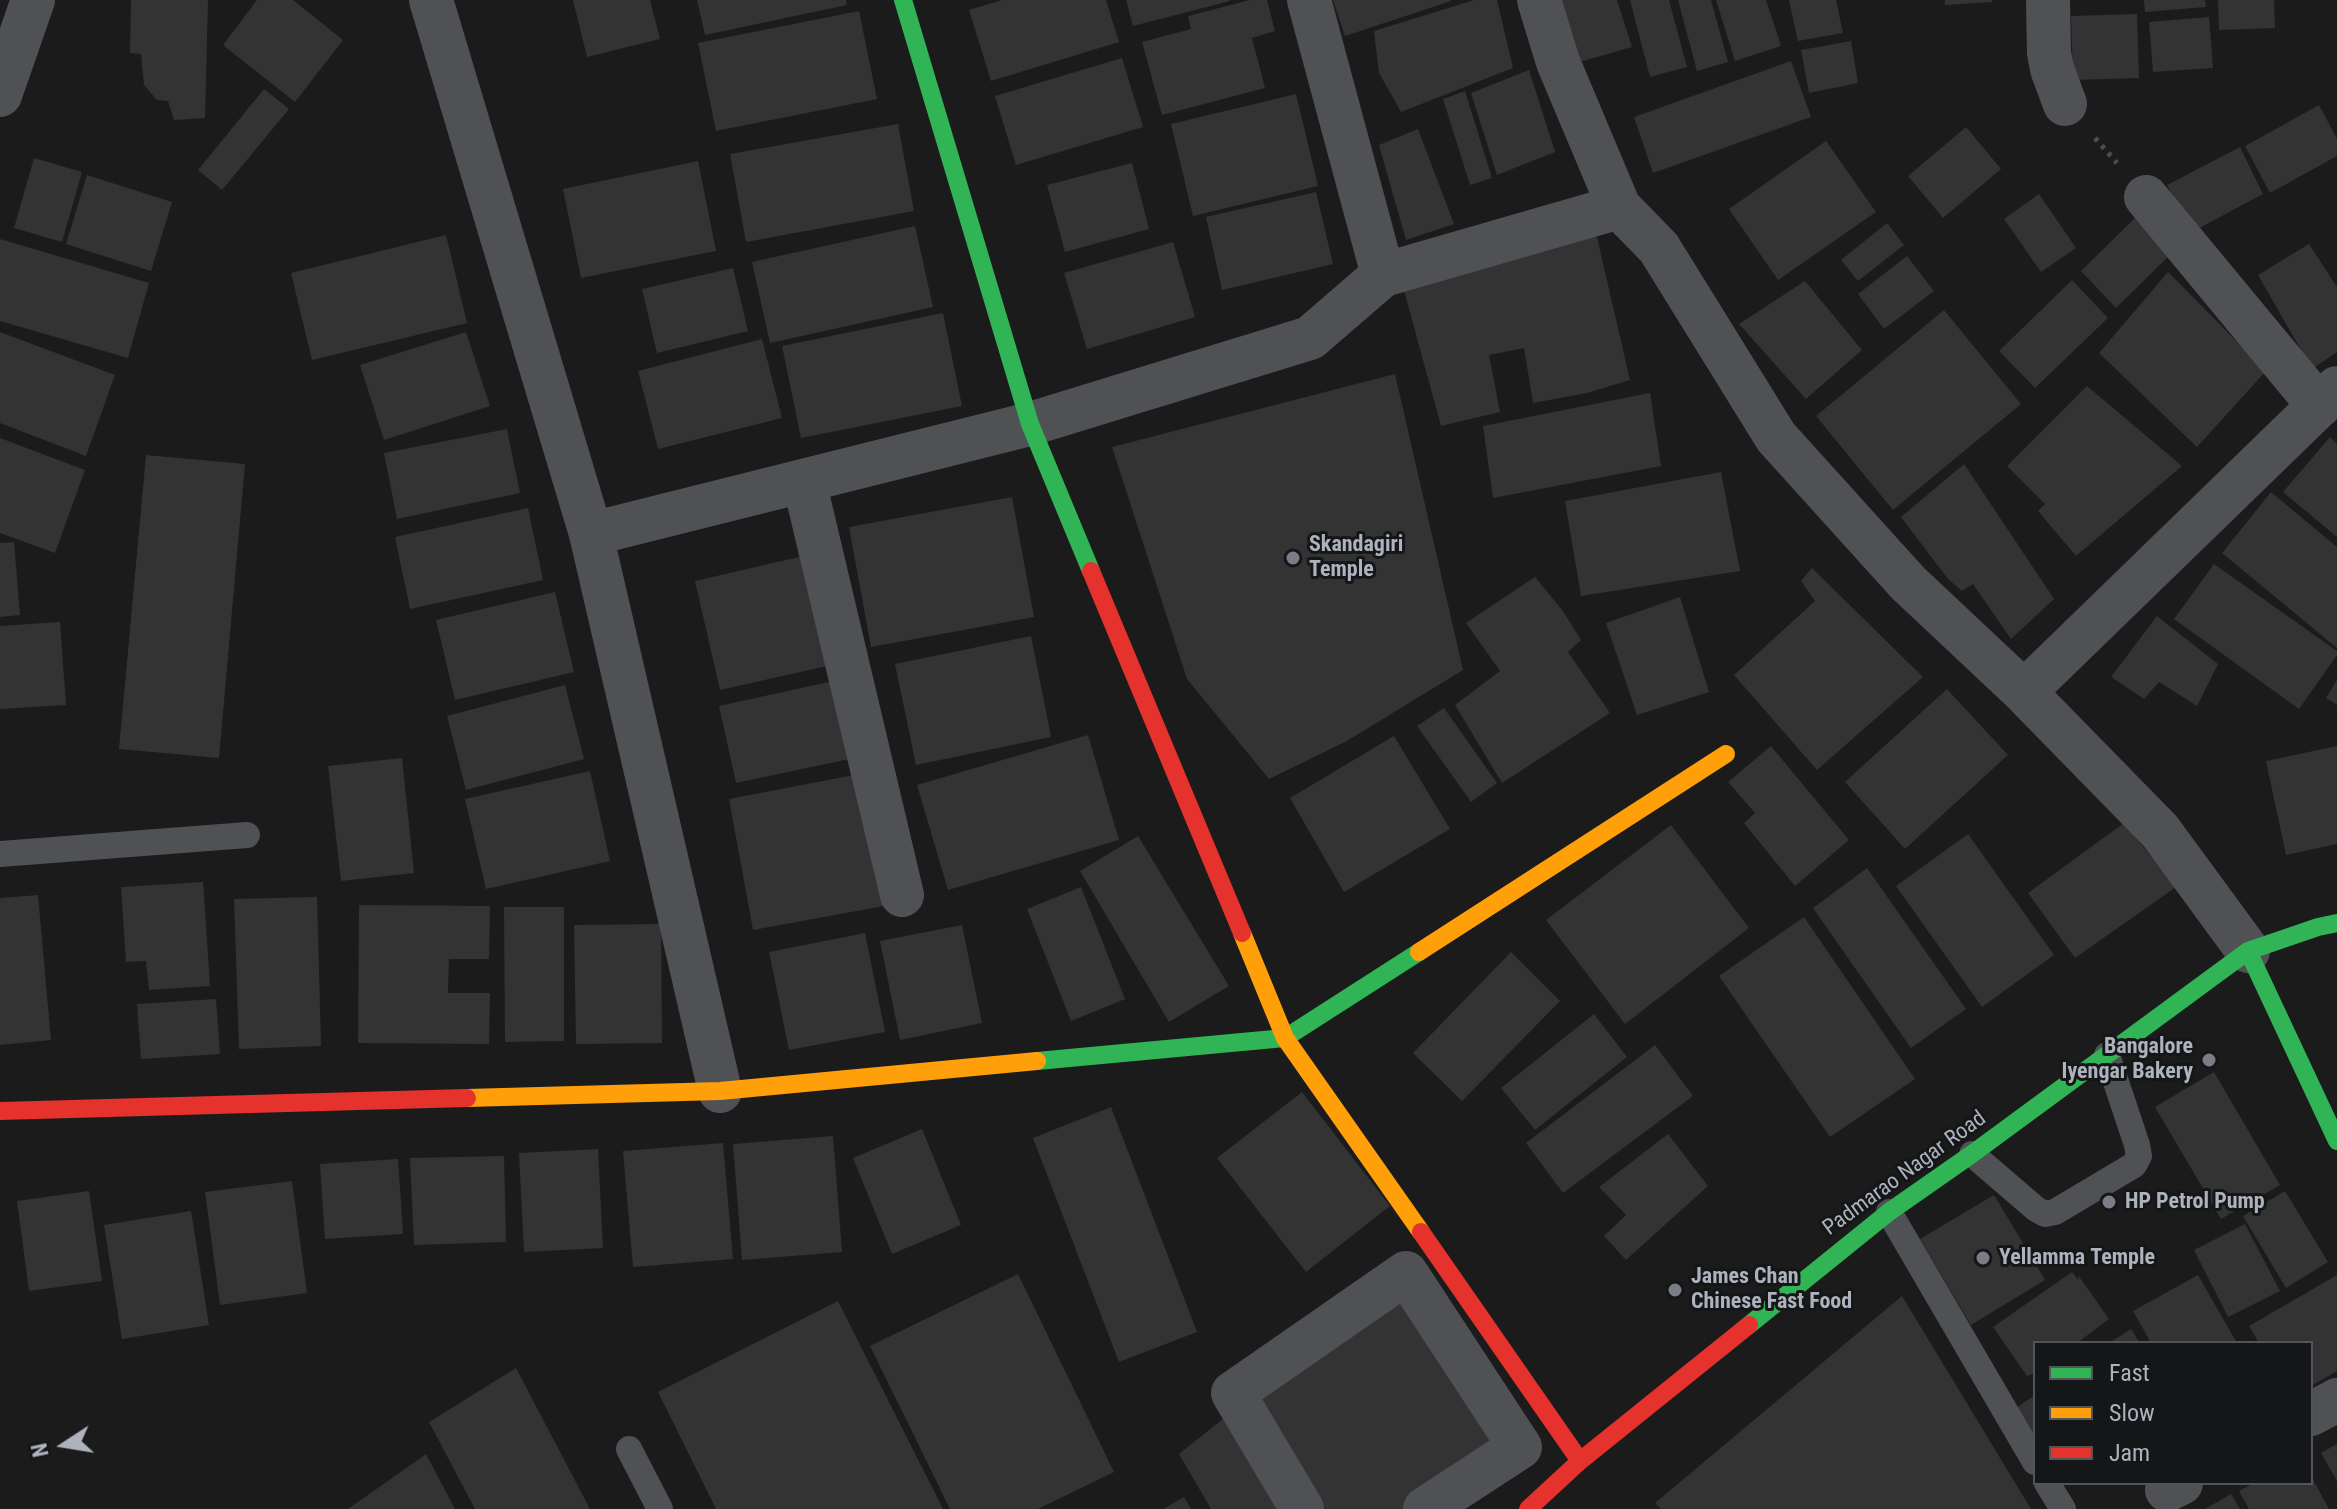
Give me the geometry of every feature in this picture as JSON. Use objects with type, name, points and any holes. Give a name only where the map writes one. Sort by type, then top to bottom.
[{"type":"street","points":[[0,95],[33,0]]},
{"type":"street","points":[[903,0],[1030,424],[1285,1038],[1580,1461]]},
{"type":"street","points":[[1309,0],[1383,275]]},
{"type":"street","points":[[1539,0],[1558,62],[1619,207],[1659,248],[1776,437],[1908,583],[2024,692],[2160,831],[2248,951],[2337,1141]]},
{"type":"street","points":[[2048,0],[2049,53],[2065,104]]},
{"type":"street","points":[[422,6],[591,534],[720,1091]]},
{"type":"street","points":[[2024,692],[2328,397],[2146,197]]},
{"type":"street","points":[[591,534],[1030,424],[1310,338],[1383,275],[1619,207]]},
{"type":"street","points":[[804,481],[902,895]]},
{"type":"street","points":[[0,1111],[720,1091],[1285,1038],[1726,754]]},
{"type":"street","name":"Padmarao Nagar Road","points":[[1528,1509],[1580,1461],[1889,1212],[2248,951],[2337,923]]},
{"type":"street","points":[[1302,1509],[1233,1393],[1406,1273],[1520,1447],[1425,1509]]},
{"type":"street","points":[[2313,1413],[2337,1400]]},
{"type":"lane","points":[[0,854],[247,835]]},
{"type":"lane","points":[[1972,1154],[2045,1214],[2055,1212],[2134,1165],[2139,1156],[2137,1145],[2107,1055]]},
{"type":"lane","points":[[1889,1212],[2033,1459]]},
{"type":"lane","points":[[629,1449],[660,1509]]},
{"type":"lane","points":[[2048,1485],[2063,1509]]},
{"type":"path","points":[[2065,104],[2146,197]]},
{"type":"building","points":[[131,0],[208,0],[205,118],[174,120],[168,101],[157,100],[144,85],[141,54],[130,53]]},
{"type":"building","points":[[257,0],[293,0],[343,40],[295,102],[223,45]]},
{"type":"building","points":[[573,0],[650,0],[660,39],[587,57]]},
{"type":"building","points":[[697,0],[846,0],[847,5],[705,35]]},
{"type":"building","points":[[1002,0],[1106,0],[1119,42],[991,81],[969,10]]},
{"type":"building","points":[[1126,0],[1230,0],[1230,1],[1133,26]]},
{"type":"building","points":[[1250,0],[1267,0],[1275,31],[1252,38],[1265,88],[1162,115],[1142,42],[1191,29],[1188,16]]},
{"type":"building","points":[[1333,0],[1451,0],[1451,1],[1345,36]]},
{"type":"building","points":[[1474,0],[1497,0],[1513,68],[1401,112],[1379,73],[1374,31]]},
{"type":"building","points":[[1558,0],[1617,0],[1632,47],[1576,63]]},
{"type":"building","points":[[1630,0],[1669,0],[1687,67],[1650,77]]},
{"type":"building","points":[[1678,0],[1711,0],[1728,62],[1697,71]]},
{"type":"building","points":[[1716,0],[1766,0],[1781,46],[1735,61]]},
{"type":"building","points":[[1789,0],[1836,0],[1843,33],[1798,41]]},
{"type":"building","points":[[1945,0],[1992,0],[1992,2],[1945,5]]},
{"type":"building","points":[[2144,0],[2205,0],[2206,7],[2145,12]]},
{"type":"building","points":[[2218,0],[2274,0],[2275,28],[2219,30]]},
{"type":"building","points":[[859,11],[877,99],[716,131],[698,43]]},
{"type":"building","points":[[2137,14],[2139,78],[2073,80],[2071,16]]},
{"type":"building","points":[[2209,17],[2213,68],[2153,72],[2149,22]]},
{"type":"building","points":[[1851,41],[1858,83],[1809,93],[1801,50]]},
{"type":"building","points":[[1122,58],[1143,127],[1016,165],[995,96]]},
{"type":"building","points":[[1791,61],[1811,117],[1653,173],[1634,117]]},
{"type":"building","points":[[1529,70],[1555,152],[1497,175],[1471,93]]},
{"type":"building","points":[[264,89],[289,109],[222,190],[198,170]]},
{"type":"building","points":[[1465,91],[1492,178],[1470,185],[1443,99]]},
{"type":"building","points":[[1296,94],[1318,186],[1193,216],[1171,124]]},
{"type":"building","points":[[2319,105],[2337,139],[2337,156],[2270,193],[2245,146]]},
{"type":"building","points":[[898,124],[914,211],[746,242],[730,154]]},
{"type":"building","points":[[1966,127],[2001,169],[1943,218],[1908,176]]},
{"type":"building","points":[[1418,129],[1454,224],[1406,240],[1379,145]]},
{"type":"building","points":[[1826,141],[1876,212],[1778,280],[1729,209]]},
{"type":"building","points":[[2240,147],[2263,194],[2192,232],[2167,185]]},
{"type":"building","points":[[34,158],[82,172],[62,242],[14,228]]},
{"type":"building","points":[[698,161],[716,251],[581,278],[563,189]]},
{"type":"building","points":[[1132,163],[1149,229],[1065,252],[1047,185]]},
{"type":"building","points":[[87,175],[172,202],[151,271],[66,244]]},
{"type":"building","points":[[1316,192],[1333,264],[1222,290],[1206,217]]},
{"type":"building","points":[[2039,194],[2076,248],[2041,272],[2004,219]]},
{"type":"building","points":[[2140,213],[2175,250],[2116,308],[2081,271]]},
{"type":"building","points":[[1887,223],[1904,245],[1858,281],[1841,260]]},
{"type":"building","points":[[915,226],[933,307],[770,343],[752,262]]},
{"type":"building","points":[[1596,233],[1630,380],[1587,393],[1533,403],[1524,348],[1489,355],[1500,412],[1441,426],[1403,287]]},
{"type":"building","points":[[446,235],[467,323],[312,360],[291,273]]},
{"type":"building","points":[[0,239],[149,283],[128,358],[0,321]]},
{"type":"building","points":[[1173,242],[1195,317],[1087,349],[1064,273]]},
{"type":"building","points":[[2309,244],[2337,287],[2337,352],[2312,369],[2258,275]]},
{"type":"building","points":[[1907,256],[1934,291],[1884,329],[1858,294]]},
{"type":"building","points":[[733,268],[748,331],[657,353],[642,289]]},
{"type":"building","points":[[2168,272],[2266,371],[2197,447],[2099,353]]},
{"type":"building","points":[[2072,280],[2108,318],[2035,388],[1999,351]]},
{"type":"building","points":[[1805,281],[1862,350],[1806,399],[1739,324]]},
{"type":"building","points":[[1944,310],[2021,404],[1893,510],[1816,416]]},
{"type":"building","points":[[943,313],[962,406],[801,438],[782,346]]},
{"type":"building","points":[[0,332],[115,375],[86,456],[0,423]]},
{"type":"building","points":[[466,332],[490,406],[384,440],[360,365]]},
{"type":"building","points":[[762,339],[782,418],[658,449],[638,371]]},
{"type":"building","name":"Skandagiri Temple","points":[[1395,374],[1463,670],[1347,741],[1269,779],[1187,679],[1112,447]]},
{"type":"building","points":[[2087,386],[2182,466],[2076,556],[2038,511],[2045,504],[2007,466]]},
{"type":"building","points":[[1650,393],[1661,466],[1493,498],[1483,426]]},
{"type":"building","points":[[507,429],[520,493],[397,519],[384,453]]},
{"type":"building","points":[[2330,437],[2337,444],[2337,537],[2283,492]]},
{"type":"building","points":[[0,438],[85,470],[55,553],[0,533]]},
{"type":"building","points":[[146,455],[245,464],[219,758],[119,749]]},
{"type":"building","points":[[1964,464],[2054,599],[2011,639],[1973,584],[1962,591],[1948,579],[1901,517]]},
{"type":"building","points":[[1721,472],[1740,571],[1581,596],[1565,501]]},
{"type":"building","points":[[2271,492],[2337,547],[2337,648],[2222,553]]},
{"type":"building","points":[[1012,497],[1034,617],[871,647],[849,527]]},
{"type":"building","points":[[528,508],[543,580],[410,609],[395,537]]},
{"type":"building","points":[[14,542],[20,615],[0,617],[0,543]]},
{"type":"building","points":[[812,554],[836,664],[720,690],[695,581]]},
{"type":"building","points":[[2214,564],[2337,651],[2299,709],[2174,619]]},
{"type":"building","points":[[1812,568],[1923,677],[1817,770],[1734,675],[1815,601],[1801,581]]},
{"type":"building","points":[[1535,577],[1563,611],[1581,640],[1568,652],[1610,713],[1502,783],[1455,705],[1500,671],[1466,623]]},
{"type":"building","points":[[555,592],[574,672],[455,700],[436,620]]},
{"type":"building","points":[[1680,597],[1709,692],[1637,715],[1606,623]]},
{"type":"building","points":[[2157,616],[2218,664],[2197,706],[2159,682],[2144,699],[2111,677]]},
{"type":"building","points":[[60,622],[66,705],[0,709],[0,626]]},
{"type":"building","points":[[1031,636],[1051,737],[916,765],[895,664]]},
{"type":"building","points":[[842,679],[859,757],[736,783],[719,706]]},
{"type":"building","points":[[2337,680],[2337,705],[2326,698]]},
{"type":"building","points":[[565,685],[584,759],[466,790],[447,716]]},
{"type":"building","points":[[1947,689],[2008,755],[1905,849],[1845,782]]},
{"type":"building","points":[[1444,708],[1497,783],[1471,802],[1417,726]]},
{"type":"building","points":[[1088,735],[1119,840],[948,890],[917,785]]},
{"type":"building","points":[[1394,736],[1450,829],[1344,892],[1290,798]]},
{"type":"building","points":[[1771,746],[1849,840],[1795,886],[1744,823],[1755,813],[1728,782]]},
{"type":"building","points":[[2337,746],[2337,844],[2286,855],[2266,761]]},
{"type":"building","points":[[402,758],[414,873],[341,881],[328,766]]},
{"type":"building","points":[[590,771],[610,861],[486,889],[465,799]]},
{"type":"building","points":[[859,774],[884,906],[753,930],[729,799]]},
{"type":"building","points":[[2124,823],[2176,887],[2075,958],[2028,893]]},
{"type":"building","points":[[1671,825],[1749,928],[1625,1024],[1546,920]]},
{"type":"building","points":[[1968,834],[2054,955],[1982,1007],[1896,886]]},
{"type":"building","points":[[1138,836],[1229,986],[1169,1022],[1080,871]]},
{"type":"building","points":[[1867,868],[1966,1009],[1911,1048],[1813,908]]},
{"type":"building","points":[[203,882],[210,986],[149,990],[146,961],[126,962],[121,887]]},
{"type":"building","points":[[1081,887],[1125,999],[1071,1021],[1027,909]]},
{"type":"building","points":[[38,895],[51,1040],[0,1045],[0,898]]},
{"type":"building","points":[[317,897],[321,1046],[239,1049],[234,899]]},
{"type":"building","points":[[359,905],[490,906],[489,959],[449,959],[448,993],[490,993],[489,1044],[358,1043]]},
{"type":"building","points":[[504,907],[564,907],[564,1041],[505,1042]]},
{"type":"building","points":[[1804,917],[1915,1079],[1830,1137],[1719,976]]},
{"type":"building","points":[[661,924],[662,1043],[576,1044],[574,925]]},
{"type":"building","points":[[962,925],[982,1023],[900,1040],[880,941]]},
{"type":"building","points":[[865,933],[885,1032],[789,1050],[769,952]]},
{"type":"building","points":[[1511,952],[1560,1001],[1462,1101],[1413,1053]]},
{"type":"building","points":[[216,999],[220,1054],[141,1059],[137,1004]]},
{"type":"building","points":[[1594,1014],[1627,1057],[1535,1130],[1501,1088]]},
{"type":"building","points":[[1655,1045],[1693,1096],[1563,1193],[1526,1143]]},
{"type":"building","points":[[2214,1072],[2280,1185],[2221,1219],[2155,1107]]},
{"type":"building","points":[[1302,1092],[1390,1206],[1306,1272],[1217,1158]]},
{"type":"building","points":[[1111,1107],[1197,1332],[1119,1362],[1033,1138]]},
{"type":"building","points":[[922,1129],[961,1225],[892,1254],[853,1158]]},
{"type":"building","points":[[1668,1134],[1708,1186],[1626,1260],[1604,1236],[1626,1215],[1599,1187]]},
{"type":"building","points":[[833,1136],[842,1252],[742,1260],[733,1144]]},
{"type":"building","points":[[723,1143],[733,1259],[633,1267],[623,1151]]},
{"type":"building","points":[[598,1149],[603,1248],[524,1252],[519,1153]]},
{"type":"building","points":[[504,1156],[506,1242],[414,1245],[410,1158]]},
{"type":"building","points":[[398,1159],[403,1234],[325,1239],[320,1164]]},
{"type":"building","points":[[292,1181],[307,1293],[220,1305],[205,1192]]},
{"type":"building","points":[[89,1191],[102,1281],[29,1291],[17,1201]]},
{"type":"building","points":[[2285,1191],[2328,1262],[2286,1288],[2243,1216]]},
{"type":"building","points":[[1994,1195],[2045,1280],[1971,1325],[1920,1239]]},
{"type":"building","points":[[191,1211],[209,1325],[122,1339],[104,1225]]},
{"type":"building","points":[[2245,1224],[2280,1291],[2228,1317],[2194,1250]]},
{"type":"building","points":[[2072,1272],[2079,1281],[2078,1275],[2109,1319],[2080,1341],[2033,1341],[2033,1374],[2027,1376],[1993,1327]]},
{"type":"building","points":[[1018,1274],[1114,1472],[1038,1509],[950,1509],[870,1346]]},
{"type":"building","points":[[2198,1275],[2236,1341],[2150,1341],[2133,1311]]},
{"type":"building","points":[[2337,1275],[2337,1371],[2313,1385],[2313,1341],[2258,1341],[2249,1326]]},
{"type":"building","points":[[1404,1283],[1509,1440],[1407,1509],[1325,1509],[1245,1392]]},
{"type":"building","points":[[1902,1296],[2031,1509],[1661,1509],[1655,1503]]},
{"type":"building","points":[[838,1301],[943,1509],[716,1509],[658,1392]]},
{"type":"building","points":[[2131,1329],[2139,1341],[2112,1341]]},
{"type":"building","points":[[516,1368],[590,1509],[475,1509],[429,1422]]},
{"type":"building","points":[[2033,1396],[2033,1434],[2016,1408]]},
{"type":"building","points":[[1234,1410],[1293,1509],[1211,1509],[1179,1454]]},
{"type":"building","points":[[2337,1444],[2337,1481],[2321,1453]]},
{"type":"building","points":[[426,1454],[455,1509],[348,1509]]},
{"type":"building","points":[[2313,1480],[2329,1509],[2249,1509],[2239,1491],[2250,1485],[2313,1485]]},
{"type":"building","points":[[2231,1494],[2240,1509],[2205,1509]]},
{"type":"building","points":[[1184,1497],[1191,1509],[1163,1509]]},
{"type":"traffic: fast","points":[[903,0],[1030,424],[1091,571]]},
{"type":"traffic: fast","points":[[1749,1325],[1889,1212],[2248,951],[2337,923]]},
{"type":"traffic: fast","points":[[2248,951],[2337,1141]]},
{"type":"traffic: fast","points":[[1037,1061],[1285,1038],[1419,952]]},
{"type":"traffic: slow","points":[[1419,952],[1726,754]]},
{"type":"traffic: slow","points":[[1242,933],[1285,1038],[1421,1232]]},
{"type":"traffic: slow","points":[[467,1098],[720,1091],[1037,1061]]},
{"type":"traffic: jam","points":[[1091,571],[1242,933]]},
{"type":"traffic: jam","points":[[0,1111],[467,1098]]},
{"type":"traffic: jam","points":[[1421,1232],[1580,1461]]},
{"type":"traffic: jam","points":[[1528,1509],[1580,1461],[1749,1325]]},
{"type":"place","name":"Skandagiri Temple","points":[[1293,558]]},
{"type":"place","name":"Bangalore Iyengar Bakery","points":[[2209,1060]]},
{"type":"place","name":"HP Petrol Pump","points":[[2109,1202]]},
{"type":"place","name":"Yellamma Temple","points":[[1983,1258]]},
{"type":"place","name":"James Chan Chinese Fast Food","points":[[1675,1290]]}]
